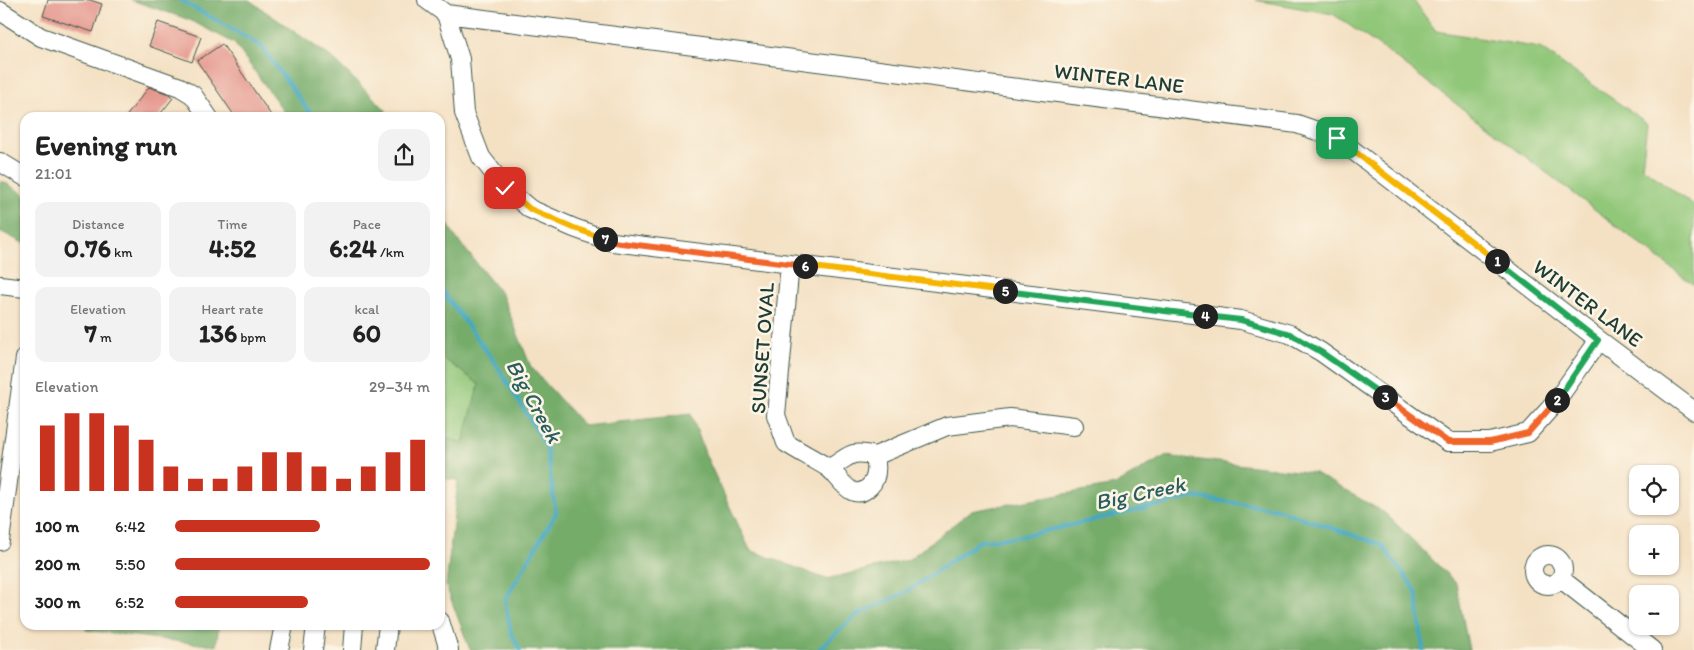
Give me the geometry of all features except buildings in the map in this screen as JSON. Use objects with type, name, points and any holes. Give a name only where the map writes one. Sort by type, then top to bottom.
[{"type":"street","points":[[427,0],[446,14],[460,59],[464,113],[481,157],[505,188],[530,209],[613,242],[1241,320],[1290,334],[1314,348],[1448,442],[1490,442],[1528,433],[1554,404],[1598,340]]},
{"type":"street","points":[[0,11],[41,37],[180,87],[193,95],[199,112]]},
{"type":"street","name":"WINTER LANE","points":[[446,14],[1297,124],[1337,138],[1598,340],[1694,411]]},
{"type":"street","points":[[0,162],[20,174]]},
{"type":"street","name":"SUNSET OVAL","points":[[790,264],[776,415],[786,444],[830,468],[839,481],[848,489],[858,492],[866,490],[873,483],[877,466],[875,456]]},
{"type":"street","points":[[0,285],[20,287]]},
{"type":"street","points":[[0,541],[20,395]]},
{"type":"street","points":[[830,468],[850,454],[865,453],[875,456],[947,426],[1010,418],[1074,426]]},
{"type":"street","points":[[1561,579],[1652,650]]},
{"type":"street","points":[[279,650],[283,630]]},
{"type":"street","points":[[313,650],[315,630]]},
{"type":"street","points":[[352,650],[354,630]]},
{"type":"street","points":[[386,650],[388,630]]},
{"type":"street","points":[[442,630],[447,647]]},
{"type":"green space","points":[[131,0],[249,0],[331,57],[387,112],[284,112],[234,43],[190,20]]},
{"type":"green space","points":[[1255,0],[1413,0],[1436,31],[1540,48],[1647,123],[1642,167],[1694,206],[1694,285],[1388,52],[1333,14]]},
{"type":"green space","points":[[0,182],[4,182],[20,192],[20,241],[0,231]]},
{"type":"green space","points":[[445,218],[454,235],[502,295],[531,367],[584,426],[691,414],[706,456],[750,550],[826,579],[908,560],[971,511],[1115,485],[1165,456],[1315,473],[1385,513],[1456,583],[1469,650],[470,650],[446,586],[458,480],[445,479],[445,438],[463,443],[479,384],[445,360]]},
{"type":"green space","points":[[445,360],[479,384],[463,443],[445,438]]},
{"type":"green space","points":[[86,630],[218,630],[216,646]]},
{"type":"waterway","name":"Big Creek","points":[[180,0],[260,45],[310,112]]},
{"type":"waterway","name":"Big Creek","points":[[445,295],[494,361],[546,446],[556,513],[505,600],[511,633],[520,650]]},
{"type":"waterway","name":"Big Creek","points":[[818,650],[855,616],[906,592],[980,541],[1023,536],[1194,497],[1276,509],[1382,545],[1416,591],[1423,650]]},
{"type":"route","points":[[505,188],[530,209],[613,242],[1241,320],[1290,334],[1321,352],[1448,442],[1490,442],[1528,433],[1554,404],[1598,340],[1337,138]]}]
